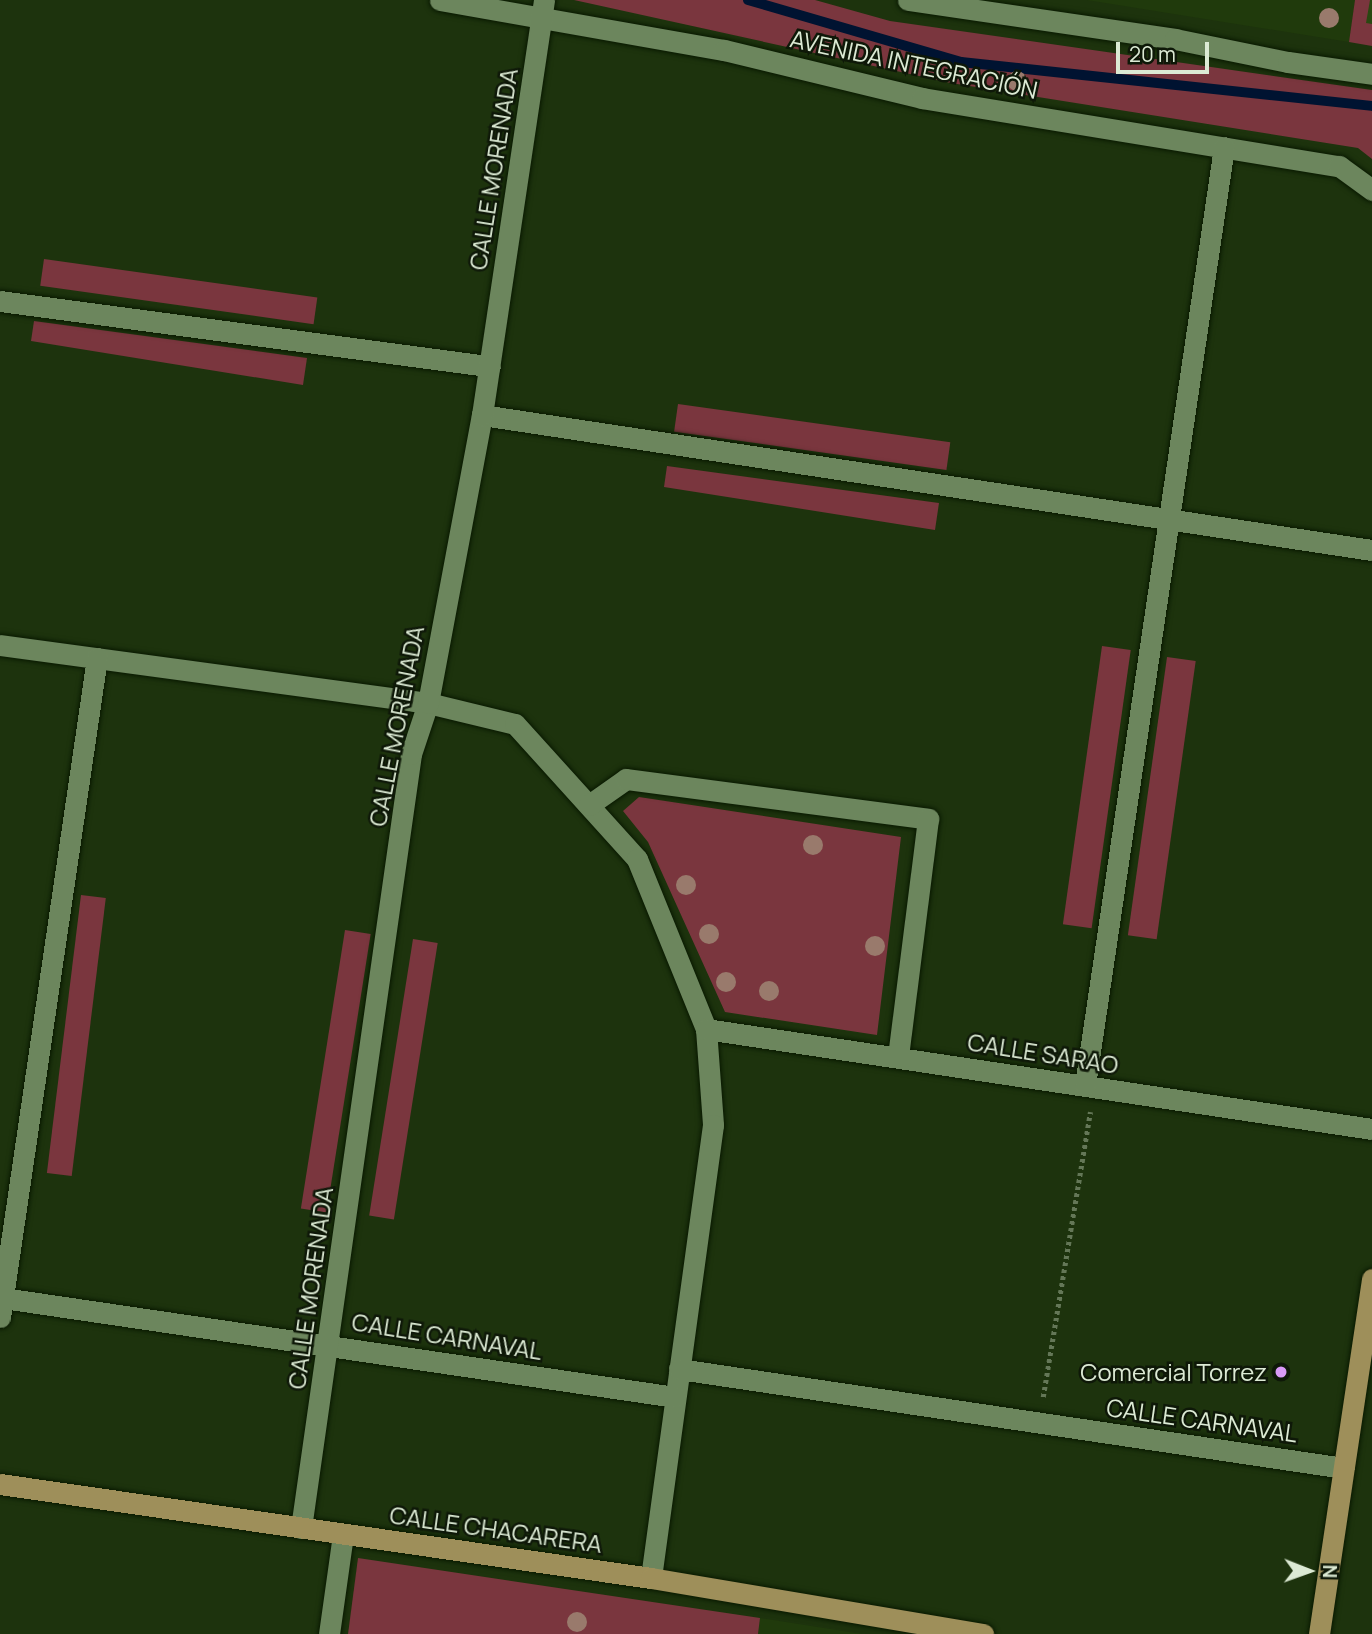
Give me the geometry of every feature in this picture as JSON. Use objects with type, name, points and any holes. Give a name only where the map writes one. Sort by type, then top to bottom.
[{"type":"main road","points":[[1319,1634],[1372,1279]]},
{"type":"main road","name":"CALLE CHACARERA","points":[[0,1484],[651,1578],[984,1634]]},
{"type":"street","name":"AVENIDA INTEGRACIÓN","points":[[440,0],[543,10],[922,98],[1339,166],[1372,190]]},
{"type":"street","points":[[908,0],[1175,39],[1288,62],[1372,74]]},
{"type":"street","name":"CALLE MORENADA","points":[[300,1528],[411,754],[428,703],[482,415],[543,10]]},
{"type":"street","points":[[1089,1086],[1168,519],[1224,147]]},
{"type":"street","points":[[0,301],[489,366]]},
{"type":"street","points":[[482,415],[1372,550]]},
{"type":"street","points":[[0,645],[428,703],[515,724],[637,859],[706,1029],[713,1125],[651,1578]]},
{"type":"street","points":[[2,1307],[97,658]]},
{"type":"street","points":[[589,806],[626,779],[928,819],[898,1057]]},
{"type":"street","name":"CALLE SARAO","points":[[706,1029],[1372,1129]]},
{"type":"street","name":"CALLE CARNAVAL","points":[[2,1307],[328,1345],[675,1397]]},
{"type":"street","name":"CALLE CARNAVAL","points":[[679,1369],[1343,1468]]},
{"type":"street","points":[[329,1634],[343,1534]]},
{"type":"path","points":[[1039,1423],[1089,1086]]},
{"type":"shaded area","points":[[574,0],[815,0],[890,21],[1372,90],[1372,159],[1358,148],[951,83]]},
{"type":"shaded area","points":[[1087,0],[1355,0],[1349,42]]},
{"type":"shaded area","points":[[1355,0],[1372,0],[1372,46],[1349,42]]},
{"type":"shaded area","points":[[44,259],[317,297],[314,324],[40,286]]},
{"type":"shaded area","points":[[34,321],[307,358],[303,385],[31,341]]},
{"type":"shaded area","points":[[678,404],[950,442],[946,470],[674,432]]},
{"type":"shaded area","points":[[667,466],[939,503],[935,530],[664,487]]},
{"type":"shaded area","points":[[1102,646],[1131,650],[1092,928],[1063,924]]},
{"type":"shaded area","points":[[1167,657],[1196,661],[1157,939],[1128,935]]},
{"type":"shaded area","points":[[639,797],[901,837],[877,1035],[725,1012],[648,842],[623,811]]},
{"type":"shaded area","points":[[81,895],[106,898],[72,1176],[47,1173]]},
{"type":"shaded area","points":[[345,930],[371,934],[327,1213],[301,1209]]},
{"type":"shaded area","points":[[413,939],[438,943],[394,1219],[369,1216]]},
{"type":"shaded area","points":[[358,1558],[760,1618],[758,1634],[348,1634]]},
{"type":"shaded area","points":[[760,1618],[862,1634],[758,1634]]},
{"type":"building","points":[[1372,0],[1372,24],[1366,23]]},
{"type":"waterway","points":[[748,0],[961,62],[1372,106]]},
{"type":"place","name":"Comercial Torrez","points":[[1281,1372]]}]
